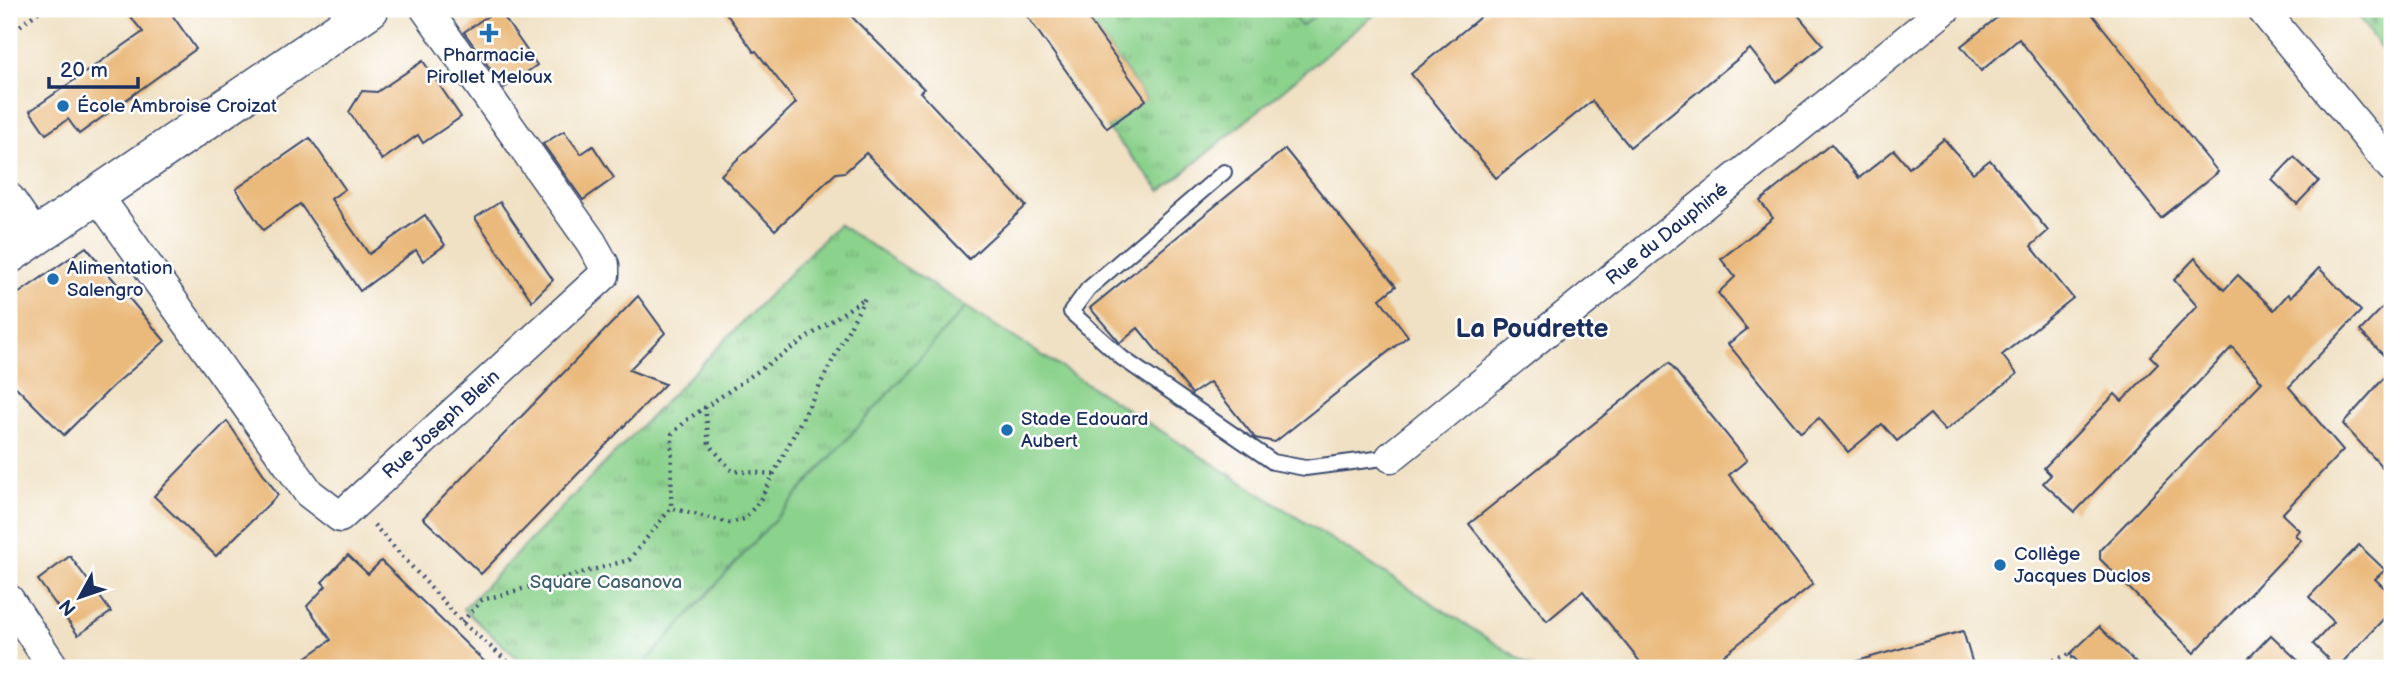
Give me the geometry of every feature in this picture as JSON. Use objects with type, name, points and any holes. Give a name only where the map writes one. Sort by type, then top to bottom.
[{"type":"street","points":[[9,198],[22,246],[370,9]]},
{"type":"street","name":"Rue Joseph Blein","points":[[355,504],[604,275],[604,265],[590,242],[426,9]]},
{"type":"street","name":"Rue du Dauphiné","points":[[1391,457],[1945,9]]},
{"type":"street","points":[[2262,9],[2392,167]]},
{"type":"street","points":[[97,195],[310,493],[340,517],[355,504]]},
{"type":"street","points":[[9,600],[54,668]]},
{"type":"lane","points":[[1224,172],[1088,289],[1072,312],[1122,358],[1273,462],[1305,468],[1391,457]]},
{"type":"path","points":[[9,34],[42,9]]},
{"type":"path","points":[[462,622],[482,600],[629,560],[671,508],[672,434],[705,407],[865,298],[759,502],[744,519],[730,523],[671,508]]},
{"type":"path","points":[[705,407],[709,444],[732,471],[774,474]]},
{"type":"path","points":[[355,504],[462,622],[515,668]]},
{"type":"path","points":[[2034,668],[2070,654],[2082,668]]},
{"type":"green space","points":[[1081,9],[1381,9],[1161,191],[1107,128],[1146,99]]},
{"type":"green space","points":[[1288,9],[1324,9],[1301,26]]},
{"type":"green space","points":[[2353,9],[2392,9],[2392,64]]},
{"type":"green space","name":"Square Casanova","points":[[838,224],[966,307],[641,668],[528,668],[463,609]]},
{"type":"green space","name":"Stade Edouard Aubert","points":[[966,307],[996,326],[1534,668],[641,668]]},
{"type":"building","points":[[124,9],[168,9],[196,49],[79,134],[68,119],[46,134],[30,111],[143,32]]},
{"type":"building","points":[[498,9],[537,65],[504,88],[464,32]]},
{"type":"building","points":[[723,9],[844,9],[924,89],[920,92],[1026,206],[969,259],[866,153],[845,172],[836,173],[775,230],[721,175],[796,103]]},
{"type":"building","points":[[1022,9],[1081,9],[1146,100],[1107,128]]},
{"type":"building","points":[[1490,9],[1793,9],[1823,45],[1777,83],[1750,49],[1630,147],[1592,101],[1496,178],[1411,74]]},
{"type":"building","points":[[2008,9],[2088,9],[2218,172],[2161,218],[2019,39],[1981,71],[1961,46]]},
{"type":"building","points":[[423,61],[461,117],[423,143],[418,135],[382,160],[349,112],[362,91],[377,92]]},
{"type":"building","points":[[564,131],[581,154],[593,146],[614,178],[583,200],[543,144]]},
{"type":"building","points":[[310,138],[345,189],[331,199],[369,254],[425,215],[445,245],[423,261],[416,250],[360,291],[300,204],[263,230],[236,189]]},
{"type":"building","points":[[1944,139],[1973,173],[1990,160],[2048,231],[2031,246],[2073,298],[2002,355],[2017,374],[1945,431],[1930,414],[1897,441],[1882,424],[1848,452],[1819,418],[1801,433],[1728,344],[1747,329],[1718,293],[1735,277],[1721,259],[1773,218],[1760,201],[1831,144],[1859,178],[1894,150],[1909,168]]},
{"type":"building","points":[[1285,149],[1396,286],[1380,299],[1408,336],[1275,442],[1255,438],[1210,382],[1192,394],[1138,328],[1120,343],[1090,308]]},
{"type":"building","points":[[2294,157],[2319,181],[2297,204],[2272,180]]},
{"type":"building","points":[[500,202],[553,280],[532,301],[475,218]]},
{"type":"building","points":[[86,247],[165,341],[112,387],[64,435],[9,380],[9,300]]},
{"type":"building","points":[[2195,258],[2224,290],[2238,275],[2274,310],[2288,294],[2291,297],[2319,268],[2361,311],[2289,387],[2343,450],[2282,514],[2299,530],[2295,535],[2301,540],[2194,653],[2100,559],[2100,550],[2262,382],[2232,347],[2075,512],[2043,483],[2051,475],[2044,468],[2115,394],[2122,401],[2158,364],[2150,356],[2197,306],[2174,280]]},
{"type":"building","points":[[638,296],[665,333],[629,370],[665,384],[481,574],[423,518]]},
{"type":"building","points":[[2392,298],[2392,364],[2360,331]]},
{"type":"building","points":[[1669,363],[1747,460],[1729,475],[1813,584],[1708,668],[1645,668],[1583,591],[1547,621],[1469,524]]},
{"type":"building","points":[[2392,369],[2392,478],[2343,424]]},
{"type":"building","points":[[227,421],[278,495],[216,556],[154,496]]},
{"type":"building","points":[[2359,545],[2385,570],[2375,579],[2392,595],[2392,610],[2337,668],[2313,644],[2334,622],[2309,597]]},
{"type":"building","points":[[348,555],[368,574],[381,561],[491,668],[291,668],[331,640],[307,606],[326,586],[322,582]]},
{"type":"building","points":[[70,556],[111,612],[78,635],[38,580]]},
{"type":"building","points":[[2099,627],[2141,668],[2084,668],[2070,654]]},
{"type":"building","points":[[1963,631],[1974,668],[1858,668],[1857,661]]},
{"type":"building","points":[[2271,635],[2306,668],[2239,668]]},
{"type":"place","name":"Pharmacie Pirollet Meloux","points":[[489,33]]},
{"type":"place","name":"École Ambroise Croizat","points":[[63,106]]},
{"type":"place","name":"Alimentation Salengro","points":[[53,279]]},
{"type":"place","name":"Stade Edouard Aubert","points":[[1007,430]]},
{"type":"place","name":"Collège Jacques Duclos","points":[[2000,565]]},
{"type":"district","name":"La Poudrette","points":[[1532,329]]}]
